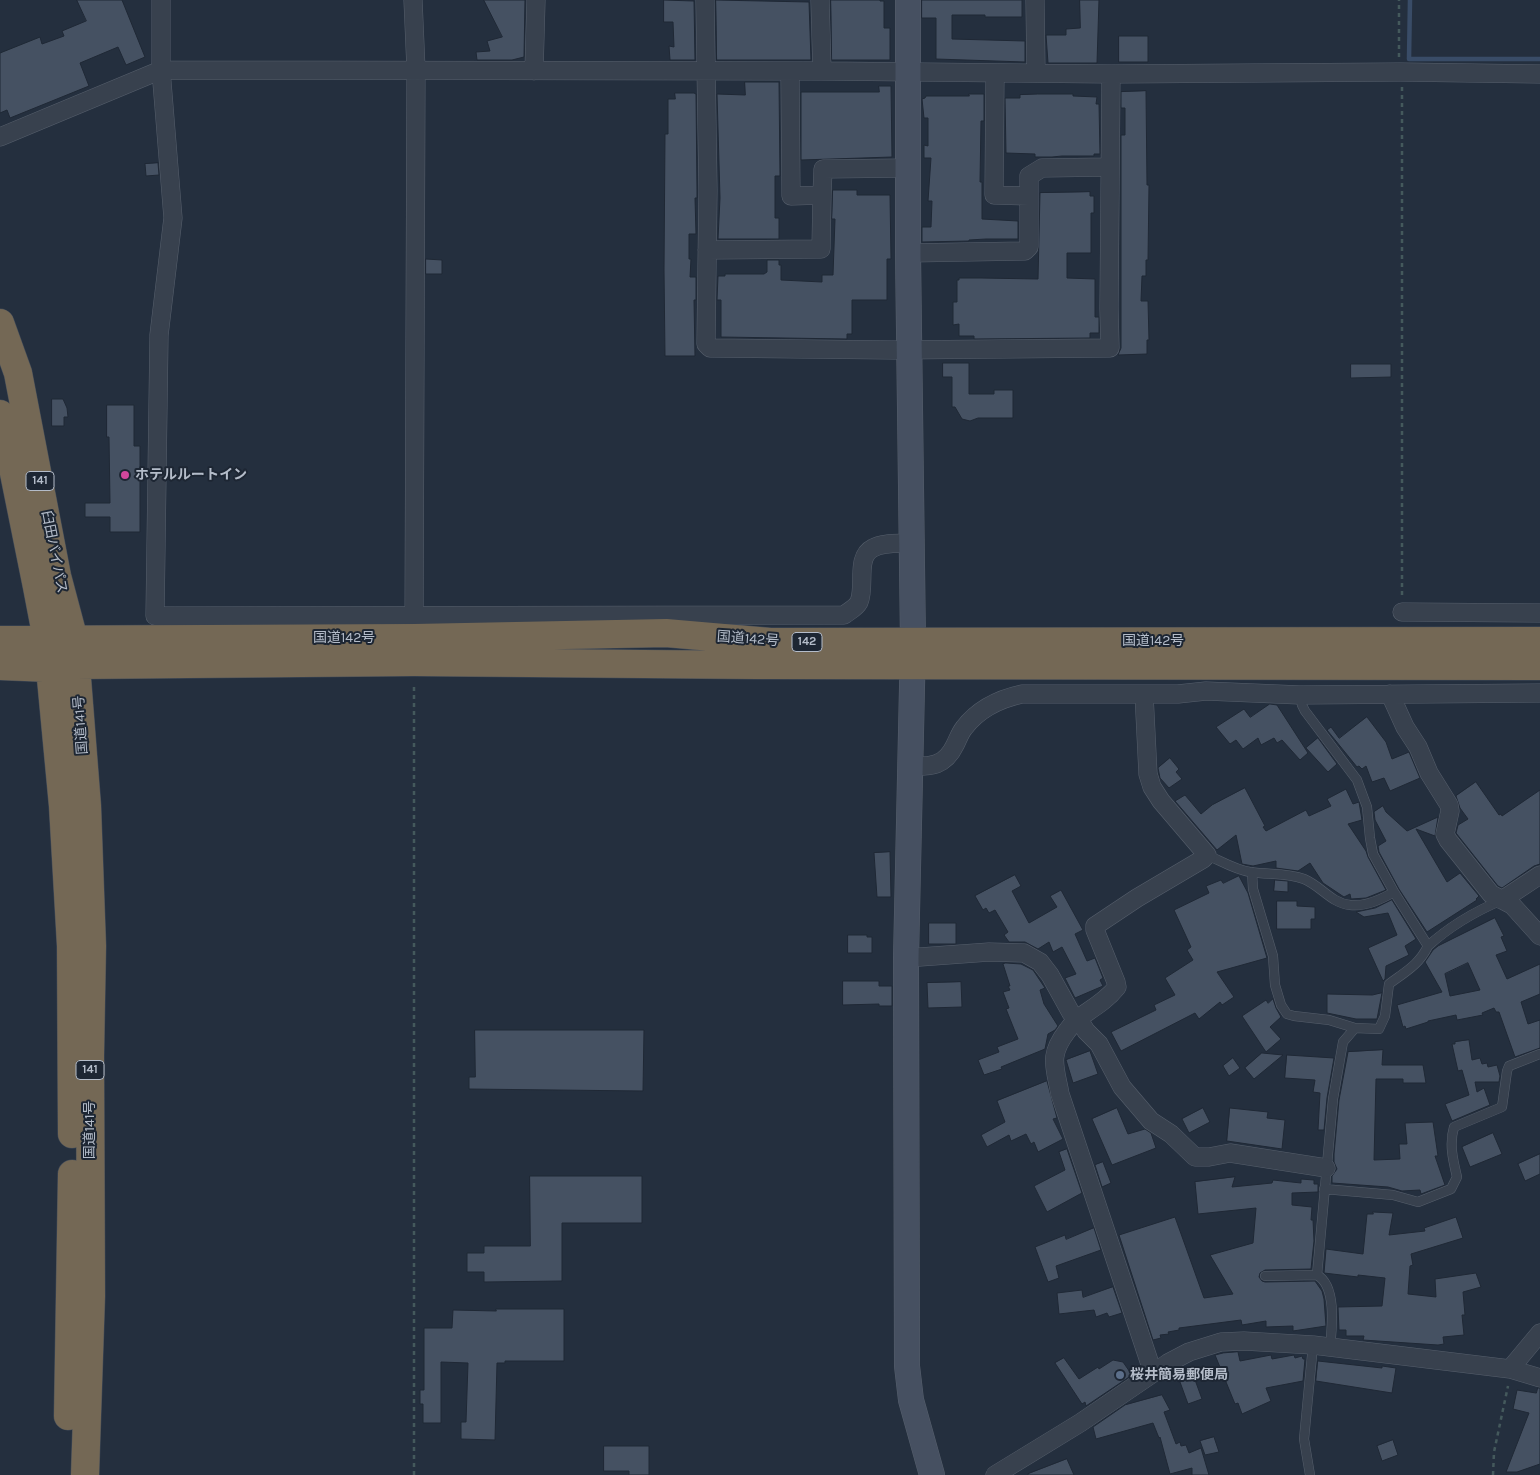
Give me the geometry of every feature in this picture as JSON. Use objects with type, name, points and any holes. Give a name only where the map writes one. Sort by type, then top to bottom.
[{"type":"highway","name":"臼田バイパス","points":[[0,323],[18,373],[57,576],[62,653]]},
{"type":"highway","name":"臼田バイパス","points":[[0,414],[62,653]]},
{"type":"highway","name":"国道142号","points":[[62,653],[414,638],[666,633],[913,653],[1540,666]]},
{"type":"highway","points":[[0,640],[62,653]]},
{"type":"highway","name":"国道142号","points":[[913,653],[1540,641]]},
{"type":"highway","points":[[0,666],[62,653]]},
{"type":"highway","name":"国道141号","points":[[62,653],[63,806],[71,946],[72,1176],[66,1475]]},
{"type":"highway","name":"国道141号","points":[[62,653],[87,806],[92,946],[90,1055],[91,1296],[85,1475]]},
{"type":"street","points":[[161,0],[161,70],[173,218],[159,335],[155,616],[414,638],[844,615],[853,609],[858,602],[862,589],[863,560],[866,553],[873,547],[885,544],[912,543]]},
{"type":"street","points":[[413,0],[416,69],[414,638]]},
{"type":"street","points":[[534,71],[536,0]]},
{"type":"street","points":[[705,0],[707,71],[706,344],[710,348],[909,350],[1110,348],[1111,74]]},
{"type":"street","points":[[820,0],[822,71]]},
{"type":"street","points":[[908,0],[907,168],[913,653],[906,958],[907,1366],[911,1400],[932,1475]]},
{"type":"street","points":[[1035,0],[1036,72]]},
{"type":"street","points":[[0,137],[161,70],[416,69],[1111,74],[1400,72],[1540,74]]},
{"type":"street","points":[[790,71],[790,196],[822,195]]},
{"type":"street","points":[[995,73],[994,195],[1029,196]]},
{"type":"street","points":[[908,253],[1025,251],[1029,247],[1029,176],[1042,168],[1110,167]]},
{"type":"street","points":[[707,250],[821,249],[823,169],[907,168]]},
{"type":"street","points":[[1402,612],[1540,614]]},
{"type":"street","points":[[910,766],[934,766],[944,760],[973,717],[984,708],[1004,698],[1022,694],[1178,694],[1206,691],[1300,695],[1540,693]]},
{"type":"street","points":[[1144,694],[1148,774],[1152,787],[1160,801],[1207,855],[1095,926],[1117,987],[1111,995],[1077,1018],[1058,1042],[1054,1063],[1060,1094],[1153,1373]]},
{"type":"street","points":[[1390,694],[1405,727],[1418,747],[1429,774],[1449,805],[1450,811],[1445,834],[1448,840],[1491,894],[1512,904],[1540,936]]},
{"type":"street","points":[[1502,900],[1540,875]]},
{"type":"street","points":[[906,958],[989,952],[1024,953],[1040,962],[1050,975],[1071,1013],[1099,1044],[1122,1087],[1152,1121],[1171,1134],[1195,1157],[1209,1157],[1230,1153],[1326,1168]]},
{"type":"street","points":[[1510,1369],[1540,1333]]},
{"type":"street","points":[[995,1475],[1080,1423],[1153,1373],[1189,1352],[1221,1342],[1244,1341],[1322,1346],[1510,1369],[1540,1378]]},
{"type":"lane","points":[[1300,695],[1305,711],[1357,780],[1367,807],[1373,854],[1428,946]]},
{"type":"lane","points":[[1207,855],[1243,871],[1285,874],[1303,879],[1340,903],[1364,904],[1394,892]]},
{"type":"lane","points":[[1252,872],[1253,889],[1273,956],[1275,985],[1287,1014],[1329,1020],[1355,1028],[1378,1030],[1385,1016],[1389,984],[1415,965],[1423,957],[1428,946],[1437,938],[1485,907],[1502,900]]},
{"type":"lane","points":[[1317,1275],[1333,1098],[1343,1042],[1355,1028]]},
{"type":"lane","points":[[1324,1189],[1393,1195],[1418,1202],[1451,1189],[1457,1178],[1452,1152],[1454,1127],[1502,1107],[1506,1071],[1509,1066],[1540,1054]]},
{"type":"lane","points":[[1265,1276],[1317,1275],[1326,1283],[1331,1297],[1304,1439],[1310,1475]]},
{"type":"path","points":[[1399,0],[1400,72],[1402,82],[1402,612]]},
{"type":"path","points":[[414,638],[414,1475]]},
{"type":"path","points":[[1493,1475],[1494,1452],[1510,1369]]},
{"type":"building","points":[[77,0],[122,0],[145,57],[126,65],[118,47],[80,63],[89,86],[10,118],[7,110],[0,113],[0,53],[40,37],[42,44],[64,36],[62,31],[86,21]]},
{"type":"building","points":[[484,0],[525,0],[524,57],[512,60],[477,60],[476,52],[490,51],[487,41],[502,37]]},
{"type":"building","points":[[664,0],[694,1],[695,60],[670,60],[669,46],[674,47],[673,22],[664,22]]},
{"type":"building","points":[[716,0],[809,2],[811,60],[717,60]]},
{"type":"building","points":[[831,0],[884,1],[884,28],[890,28],[890,60],[832,60]]},
{"type":"building","points":[[922,0],[1022,0],[1022,17],[952,15],[952,39],[1025,41],[1025,62],[936,59],[936,18],[922,18]]},
{"type":"building","points":[[1080,0],[1099,0],[1097,63],[1048,63],[1046,35],[1066,35],[1066,29],[1080,28]]},
{"type":"building","points":[[1119,36],[1148,36],[1148,62],[1119,62]]},
{"type":"building","points":[[745,82],[779,82],[780,176],[775,176],[775,218],[779,218],[779,239],[718,239],[720,198],[717,94],[745,95]]},
{"type":"building","points":[[879,86],[891,86],[892,157],[801,160],[801,92],[879,92]]},
{"type":"building","points":[[1146,91],[1147,185],[1149,185],[1148,260],[1146,260],[1146,276],[1142,276],[1141,301],[1148,301],[1149,340],[1147,340],[1147,354],[1118,355],[1121,348],[1121,135],[1125,135],[1125,108],[1121,108],[1121,92]]},
{"type":"building","points":[[675,93],[696,94],[696,234],[689,234],[690,277],[696,277],[696,300],[694,300],[695,356],[665,356],[665,134],[668,134],[668,99],[675,99]]},
{"type":"building","points":[[969,94],[984,94],[984,121],[981,121],[980,182],[982,182],[982,219],[1018,221],[1018,239],[922,242],[922,227],[931,227],[932,201],[928,201],[931,158],[924,158],[924,145],[928,146],[928,118],[924,118],[922,99],[926,96],[969,96]]},
{"type":"building","points":[[1073,94],[1073,96],[1097,97],[1096,104],[1099,104],[1100,154],[1094,154],[1094,156],[1035,157],[1035,154],[1006,153],[1005,98],[1020,98],[1020,95]]},
{"type":"building","points":[[158,163],[159,175],[146,176],[145,164]]},
{"type":"building","points":[[833,190],[857,190],[857,195],[890,195],[891,259],[887,259],[887,300],[852,300],[852,334],[847,334],[847,339],[721,337],[721,300],[717,300],[718,276],[725,276],[725,274],[764,274],[767,272],[767,260],[779,260],[781,280],[822,282],[822,275],[833,275],[835,219],[832,219]]},
{"type":"building","points":[[1090,192],[1090,196],[1094,196],[1094,213],[1091,213],[1091,253],[1067,253],[1067,278],[1095,279],[1095,317],[1099,317],[1099,333],[1090,333],[1090,338],[974,339],[974,336],[959,336],[959,324],[953,325],[953,302],[957,302],[957,280],[959,278],[1038,279],[1040,193]]},
{"type":"building","points":[[426,259],[442,260],[442,274],[426,274]]},
{"type":"building","points":[[943,363],[969,363],[969,394],[994,394],[994,390],[1013,390],[1013,418],[978,418],[970,421],[962,419],[955,407],[952,407],[952,377],[943,377]]},
{"type":"building","points":[[1351,364],[1391,364],[1391,377],[1351,378]]},
{"type":"building","points":[[52,399],[63,399],[67,408],[68,417],[64,417],[64,426],[52,426]]},
{"type":"building","name":"ホテルルートイン","points":[[107,405],[134,405],[134,446],[140,446],[140,532],[110,532],[110,517],[85,517],[85,503],[110,503]]},
{"type":"building","points":[[1270,704],[1277,705],[1308,753],[1300,760],[1282,740],[1277,743],[1274,738],[1261,745],[1258,738],[1243,749],[1236,740],[1230,744],[1216,727],[1244,709],[1250,717]]},
{"type":"building","points":[[1367,717],[1386,742],[1392,759],[1409,752],[1420,778],[1390,791],[1384,778],[1372,782],[1366,766],[1362,769],[1359,766],[1357,767],[1327,730],[1331,727],[1339,738]]},
{"type":"building","points":[[1318,738],[1337,764],[1328,772],[1306,748]]},
{"type":"building","points":[[1170,758],[1179,769],[1176,772],[1182,779],[1169,788],[1160,778],[1158,768]]},
{"type":"building","points":[[1476,782],[1499,815],[1501,814],[1502,816],[1540,790],[1540,864],[1534,866],[1502,888],[1498,886],[1456,833],[1458,825],[1468,819],[1460,808],[1456,796]]},
{"type":"building","points":[[1245,788],[1266,831],[1306,810],[1309,816],[1331,806],[1327,799],[1346,789],[1353,804],[1359,802],[1362,820],[1348,824],[1366,851],[1386,890],[1366,898],[1351,899],[1350,894],[1344,897],[1323,883],[1310,863],[1298,871],[1276,868],[1276,861],[1253,866],[1242,864],[1236,835],[1217,850],[1175,801],[1185,795],[1201,814],[1212,805]]},
{"type":"building","points":[[1383,806],[1386,812],[1407,831],[1438,817],[1435,836],[1416,829],[1447,882],[1460,873],[1479,896],[1477,900],[1427,932],[1399,889],[1379,852],[1378,846],[1386,841],[1375,820],[1374,812]]},
{"type":"building","points":[[890,852],[891,897],[877,897],[874,853]]},
{"type":"building","points":[[1015,875],[1021,886],[1012,891],[1029,923],[1057,907],[1050,896],[1061,890],[1083,930],[1075,934],[1087,961],[1095,958],[1103,978],[1100,980],[1103,986],[1075,998],[1065,978],[1076,974],[1062,947],[1053,952],[1049,942],[1038,949],[1025,942],[1009,942],[1004,935],[1008,932],[995,910],[989,913],[986,908],[983,910],[975,896]]},
{"type":"building","points":[[1239,876],[1248,893],[1267,958],[1217,972],[1234,997],[1222,1005],[1220,1002],[1199,1019],[1195,1013],[1121,1051],[1111,1032],[1156,1010],[1154,1005],[1175,995],[1165,978],[1193,960],[1187,950],[1191,947],[1174,910],[1209,893],[1206,886],[1221,880],[1223,883]]},
{"type":"building","points":[[1275,880],[1288,881],[1288,892],[1274,891]]},
{"type":"building","points":[[1392,900],[1416,939],[1405,946],[1409,955],[1386,966],[1385,979],[1383,981],[1368,948],[1397,935],[1388,913],[1364,917],[1356,912],[1375,908]]},
{"type":"building","points":[[1277,901],[1297,901],[1297,906],[1315,907],[1315,919],[1311,919],[1311,929],[1277,929]]},
{"type":"building","points":[[1495,918],[1504,936],[1501,937],[1507,951],[1496,955],[1507,979],[1540,964],[1540,994],[1521,1002],[1528,1024],[1540,1020],[1540,1048],[1515,1057],[1499,1012],[1496,1012],[1494,1008],[1482,1013],[1483,1015],[1457,1020],[1456,1015],[1428,1021],[1406,1029],[1405,1026],[1403,1027],[1397,1005],[1442,992],[1425,962],[1438,946]],"holes":[[[1468,963],[1480,990],[1450,996],[1445,974]]]},
{"type":"building","points":[[929,923],[956,923],[956,944],[929,944]]},
{"type":"building","points":[[848,935],[867,935],[867,937],[872,937],[872,953],[848,953]]},
{"type":"building","points":[[1003,964],[1021,964],[1033,970],[1045,988],[1040,990],[1044,1004],[1058,1026],[1048,1034],[1045,1049],[1001,1067],[1002,1069],[984,1075],[978,1060],[999,1052],[997,1047],[1018,1039],[1006,1009],[1009,1008],[1003,992],[1010,990]]},
{"type":"building","points":[[843,981],[879,981],[879,986],[892,986],[892,1006],[879,1006],[879,1004],[843,1005]]},
{"type":"building","points":[[961,982],[962,1007],[928,1008],[927,983]]},
{"type":"building","points":[[1382,993],[1377,1019],[1356,1019],[1327,1013],[1327,994],[1372,995]]},
{"type":"building","points":[[1273,999],[1281,1017],[1270,1027],[1281,1039],[1266,1052],[1242,1016],[1266,1000],[1268,1003]]},
{"type":"building","points":[[475,1030],[644,1030],[643,1091],[469,1089],[469,1077],[475,1077]]},
{"type":"building","points":[[1469,1040],[1472,1060],[1480,1058],[1482,1064],[1487,1063],[1488,1067],[1497,1065],[1500,1076],[1499,1082],[1475,1082],[1477,1092],[1484,1088],[1490,1105],[1452,1121],[1445,1104],[1469,1095],[1462,1070],[1458,1071],[1452,1044]]},
{"type":"building","points":[[1383,1050],[1382,1065],[1423,1065],[1426,1083],[1403,1083],[1403,1079],[1376,1079],[1374,1160],[1400,1159],[1399,1144],[1407,1144],[1405,1123],[1433,1122],[1438,1156],[1435,1156],[1445,1185],[1421,1194],[1420,1190],[1402,1191],[1388,1187],[1332,1183],[1332,1176],[1337,1169],[1334,1162],[1334,1154],[1339,1100],[1348,1052]]},
{"type":"building","points":[[1090,1051],[1098,1074],[1073,1083],[1066,1060]]},
{"type":"building","points":[[1262,1053],[1283,1055],[1254,1079],[1245,1068]]},
{"type":"building","points":[[1287,1055],[1334,1058],[1324,1130],[1318,1130],[1320,1093],[1313,1092],[1315,1080],[1285,1078]]},
{"type":"building","points":[[1233,1058],[1240,1068],[1229,1076],[1223,1066]]},
{"type":"building","points":[[1047,1081],[1057,1118],[1053,1119],[1063,1139],[1038,1152],[1034,1142],[1031,1144],[1026,1134],[1011,1141],[1009,1135],[987,1147],[981,1135],[1005,1122],[997,1101]]},
{"type":"building","points":[[1117,1108],[1128,1134],[1145,1129],[1151,1133],[1156,1148],[1112,1165],[1092,1119]]},
{"type":"building","points":[[1203,1108],[1210,1122],[1189,1133],[1182,1119]]},
{"type":"building","points":[[1230,1108],[1268,1112],[1267,1118],[1285,1120],[1282,1149],[1227,1141]]},
{"type":"building","points":[[1493,1133],[1502,1154],[1470,1167],[1462,1147]]},
{"type":"building","points":[[1067,1149],[1082,1193],[1047,1212],[1034,1186],[1065,1170],[1059,1152]]},
{"type":"building","points":[[1540,1154],[1540,1174],[1525,1181],[1518,1164]]},
{"type":"building","points":[[1103,1162],[1111,1183],[1102,1187],[1095,1165]]},
{"type":"building","points":[[530,1176],[642,1176],[642,1223],[562,1223],[562,1281],[484,1282],[484,1272],[467,1272],[467,1253],[484,1253],[484,1246],[530,1246]]},
{"type":"building","points":[[1235,1177],[1232,1187],[1272,1183],[1273,1180],[1301,1183],[1301,1179],[1314,1180],[1314,1184],[1318,1184],[1318,1192],[1292,1193],[1292,1205],[1312,1207],[1311,1220],[1313,1220],[1314,1241],[1311,1269],[1265,1270],[1260,1273],[1259,1277],[1265,1282],[1315,1281],[1322,1291],[1324,1299],[1326,1326],[1293,1331],[1293,1326],[1266,1327],[1266,1321],[1242,1325],[1241,1320],[1179,1328],[1179,1330],[1160,1335],[1161,1338],[1153,1340],[1119,1235],[1175,1217],[1204,1298],[1233,1294],[1210,1255],[1253,1243],[1256,1208],[1198,1214],[1195,1182]]},
{"type":"building","points":[[1373,1212],[1393,1213],[1389,1235],[1425,1231],[1424,1228],[1456,1217],[1463,1238],[1411,1254],[1413,1265],[1410,1266],[1408,1294],[1436,1297],[1435,1279],[1476,1273],[1481,1287],[1463,1292],[1465,1315],[1462,1315],[1464,1335],[1443,1337],[1444,1344],[1438,1345],[1363,1340],[1364,1336],[1346,1336],[1346,1330],[1339,1330],[1338,1307],[1382,1306],[1385,1278],[1324,1273],[1326,1249],[1363,1254],[1367,1214],[1373,1214]]},
{"type":"building","points":[[1094,1228],[1101,1250],[1056,1266],[1059,1278],[1048,1282],[1035,1247],[1065,1235],[1066,1239]]},
{"type":"building","points":[[1113,1287],[1122,1313],[1109,1317],[1107,1313],[1096,1317],[1094,1310],[1059,1314],[1057,1293],[1082,1290],[1083,1297]]},
{"type":"building","points":[[496,1309],[564,1309],[564,1361],[505,1361],[505,1363],[497,1363],[495,1440],[461,1439],[461,1422],[466,1422],[468,1363],[441,1362],[441,1423],[423,1423],[423,1404],[420,1404],[420,1390],[424,1390],[424,1328],[452,1328],[453,1310],[496,1311]]},
{"type":"building","points":[[1238,1352],[1240,1361],[1271,1355],[1272,1359],[1294,1355],[1295,1358],[1302,1356],[1305,1359],[1303,1381],[1266,1388],[1271,1401],[1242,1414],[1238,1403],[1235,1404],[1215,1355]]},
{"type":"building","points":[[1064,1358],[1079,1379],[1113,1360],[1123,1362],[1132,1375],[1086,1406],[1085,1402],[1082,1404],[1055,1363]]},
{"type":"building","points":[[1318,1361],[1396,1368],[1392,1393],[1316,1381]]},
{"type":"building","points":[[1194,1377],[1202,1399],[1188,1404],[1180,1382]]},
{"type":"building","points":[[1538,1388],[1540,1388],[1540,1464],[1517,1472],[1506,1472],[1529,1413],[1513,1409],[1517,1390],[1536,1393]]},
{"type":"building","points":[[1162,1395],[1170,1410],[1164,1412],[1176,1444],[1180,1442],[1181,1446],[1186,1445],[1189,1453],[1201,1448],[1209,1475],[1192,1475],[1192,1468],[1170,1474],[1160,1437],[1153,1423],[1096,1439],[1093,1427],[1125,1405]]},
{"type":"building","points":[[1214,1437],[1219,1452],[1205,1455],[1200,1441]]},
{"type":"building","points":[[1393,1440],[1398,1455],[1382,1461],[1377,1446]]},
{"type":"building","points":[[604,1446],[649,1446],[649,1475],[629,1475],[629,1471],[604,1471]]},
{"type":"building","points":[[1067,1459],[1074,1475],[1028,1475],[1028,1474]]},
{"type":"waterway","points":[[1410,0],[1409,59],[1540,59]]},
{"type":"place","name":"ホテルルートイン","points":[[125,475]]},
{"type":"place","name":"桜井簡易郵便局","points":[[1120,1375]]}]
